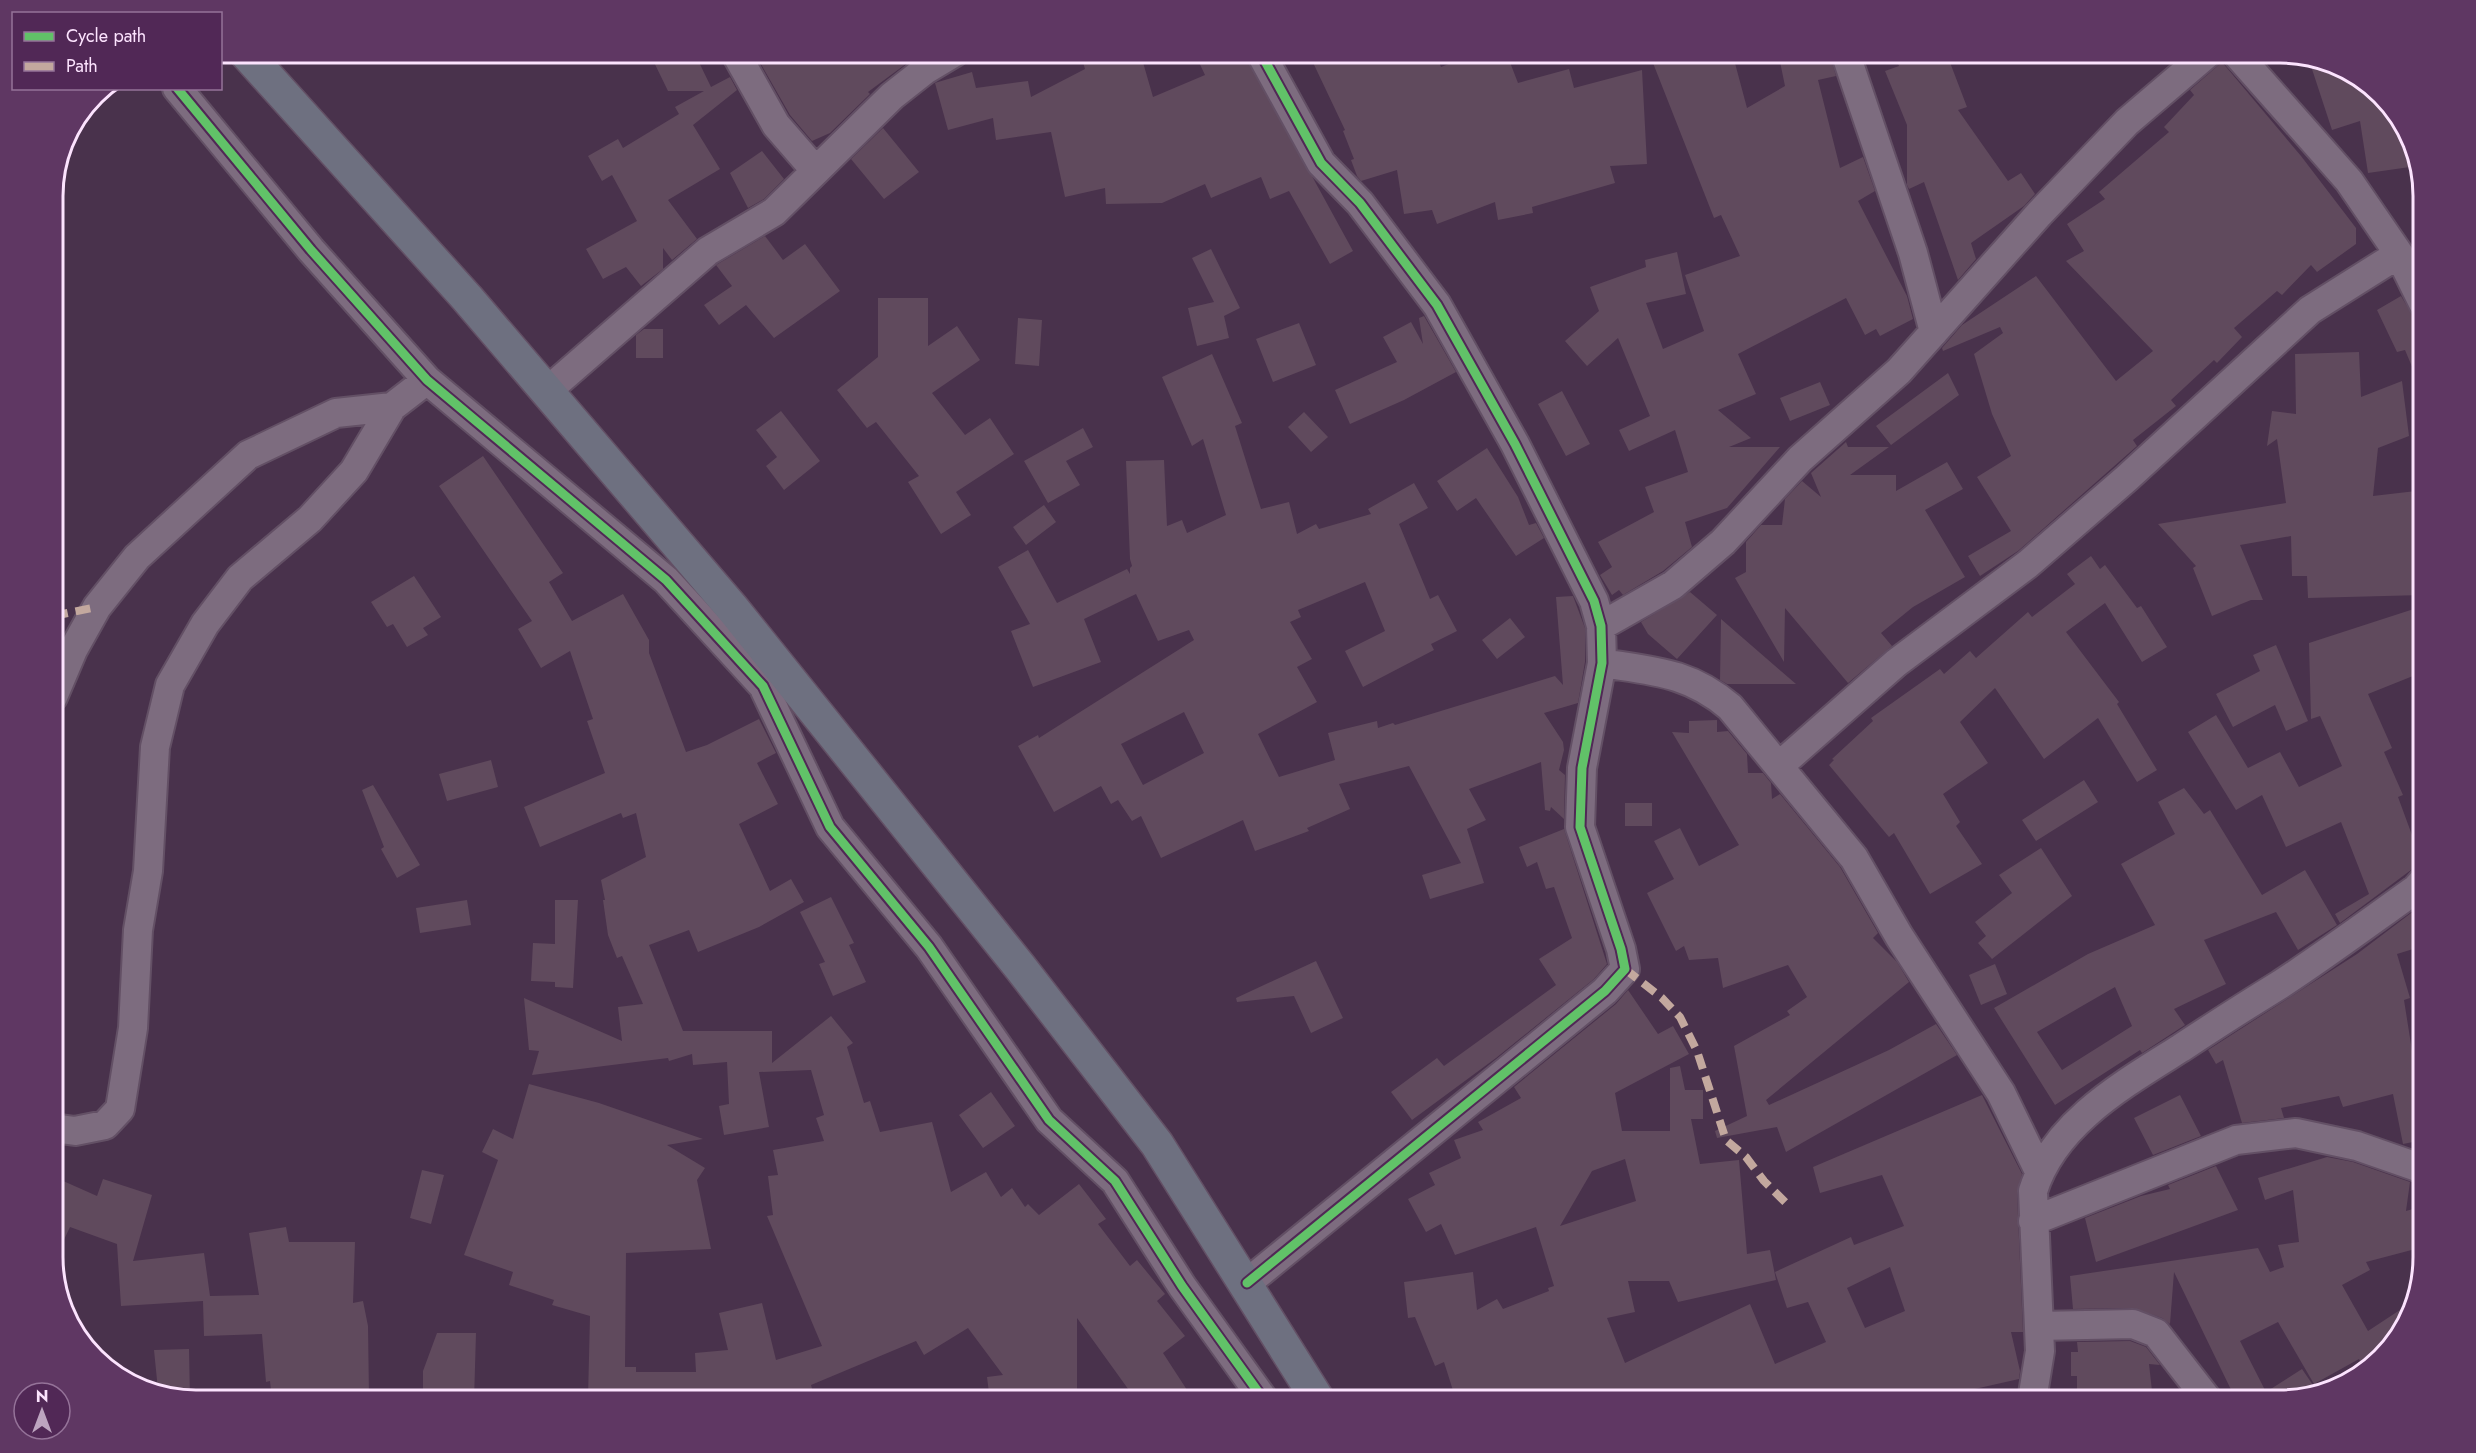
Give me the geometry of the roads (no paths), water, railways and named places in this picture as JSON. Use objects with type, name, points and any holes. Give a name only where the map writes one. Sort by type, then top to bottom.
[{"type":"highway","points":[[255,63],[467,298],[733,609],[1027,976],[1157,1144],[1247,1283],[1311,1390]]},
{"type":"street","points":[[741,63],[776,125],[815,170]]},
{"type":"street","points":[[546,392],[708,250],[774,212],[892,96],[937,63]]},
{"type":"street","points":[[1247,1283],[1605,991],[1625,969],[1621,949],[1580,828],[1582,768],[1602,663],[1601,626],[1594,601],[1515,444],[1437,305],[1360,202],[1321,164],[1266,63]]},
{"type":"street","points":[[1849,63],[1913,253],[1934,332]]},
{"type":"street","points":[[1601,626],[1673,585],[1723,543],[1800,459],[1899,371],[2127,122],[2196,63]]},
{"type":"street","points":[[2245,63],[2349,181],[2399,254],[2413,283]]},
{"type":"street","points":[[179,90],[311,250],[427,380],[666,580],[763,686],[830,828],[929,947],[1049,1120],[1115,1181],[1182,1286],[1256,1390]]},
{"type":"street","points":[[1779,766],[1896,663],[2028,564],[2127,478],[2310,310],[2399,254]]},
{"type":"street","points":[[63,1129],[75,1131],[105,1125],[120,1109],[133,1028],[138,930],[148,871],[155,747],[170,685],[205,624],[240,578],[310,519],[354,471],[392,406],[427,380]]},
{"type":"street","points":[[63,674],[73,650],[104,598],[137,557],[248,455],[336,412],[392,406]]},
{"type":"street","points":[[1602,663],[1686,678],[1710,690],[1730,707],[1854,858],[1899,936],[2001,1093],[2039,1171]]},
{"type":"street","points":[[2032,1390],[2040,1351],[2033,1191],[2039,1171],[2055,1147],[2086,1113],[2121,1086],[2320,958],[2413,891]]},
{"type":"street","points":[[2033,1221],[2225,1144],[2246,1139],[2296,1132],[2356,1146],[2413,1166]]},
{"type":"street","points":[[2039,1326],[2133,1324],[2156,1333],[2200,1390]]}]
